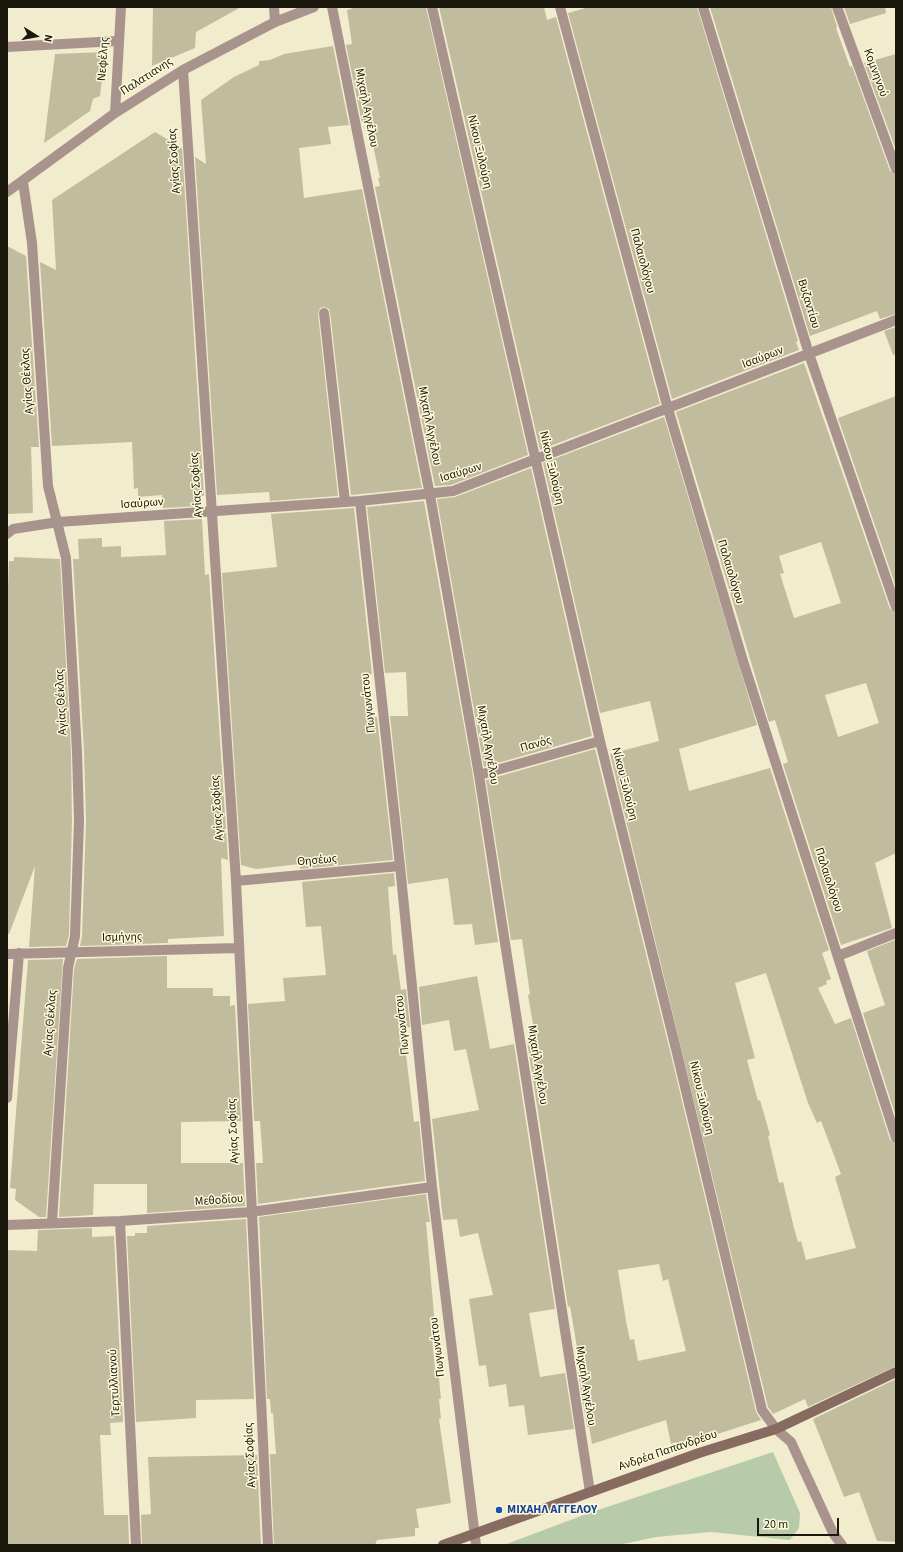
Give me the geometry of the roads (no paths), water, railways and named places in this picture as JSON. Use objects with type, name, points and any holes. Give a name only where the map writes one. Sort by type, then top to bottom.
[{"type":"main road","name":"Ανδρέα Παπανδρέου","points":[[443,1545],[699,1453],[776,1429],[896,1372]]},
{"type":"street","name":"Νεφέλης","points":[[115,113],[121,7]]},
{"type":"street","points":[[274,7],[275,22]]},
{"type":"street","name":"Παλατιανης","points":[[7,192],[23,182],[115,113],[183,70],[275,22],[314,7]]},
{"type":"street","name":"Μιχαήλ Αγγέλου","points":[[332,7],[430,495],[480,775],[590,1492]]},
{"type":"street","name":"Νίκου Ξυλούρη","points":[[432,7],[600,741],[762,1410],[776,1429],[791,1442],[833,1532],[842,1545]]},
{"type":"street","name":"Παλαιολόγου","points":[[560,7],[668,409],[743,661],[896,1138]]},
{"type":"street","name":"Βυζαντίου","points":[[703,7],[809,354],[896,607]]},
{"type":"street","name":"Κομνηνού","points":[[837,7],[896,170]]},
{"type":"street","points":[[7,47],[118,41]]},
{"type":"street","name":"Αγίας Σοφίας","points":[[183,70],[236,881],[238,948],[268,1545]]},
{"type":"street","name":"Αγίας Θέκλας","points":[[23,182],[32,243],[48,486],[66,558],[77,752],[79,821],[75,936],[68,968],[52,1222]]},
{"type":"street","points":[[324,313],[345,502]]},
{"type":"street","name":"Ισαύρων","points":[[7,534],[13,529],[58,522],[360,501],[430,495],[453,491],[896,320]]},
{"type":"street","name":"Πωγωνάτου","points":[[360,501],[400,866],[432,1187],[476,1545]]},
{"type":"street","name":"Πανός","points":[[480,775],[600,741]]},
{"type":"street","name":"Θησέως","points":[[236,881],[400,866]]},
{"type":"street","points":[[838,956],[896,933]]},
{"type":"street","name":"Ισμήνης","points":[[7,954],[238,948]]},
{"type":"street","points":[[7,1098],[19,953]]},
{"type":"street","name":"Μεθοδίου","points":[[7,1225],[52,1222],[120,1221],[251,1212],[432,1187]]},
{"type":"street","name":"Τερτυλλιανού","points":[[120,1221],[136,1545]]},
{"type":"place","name":"ΜΙΧΑΗΛ ΑΓΓΕΛΟΥ","points":[[499,1510]]}]
